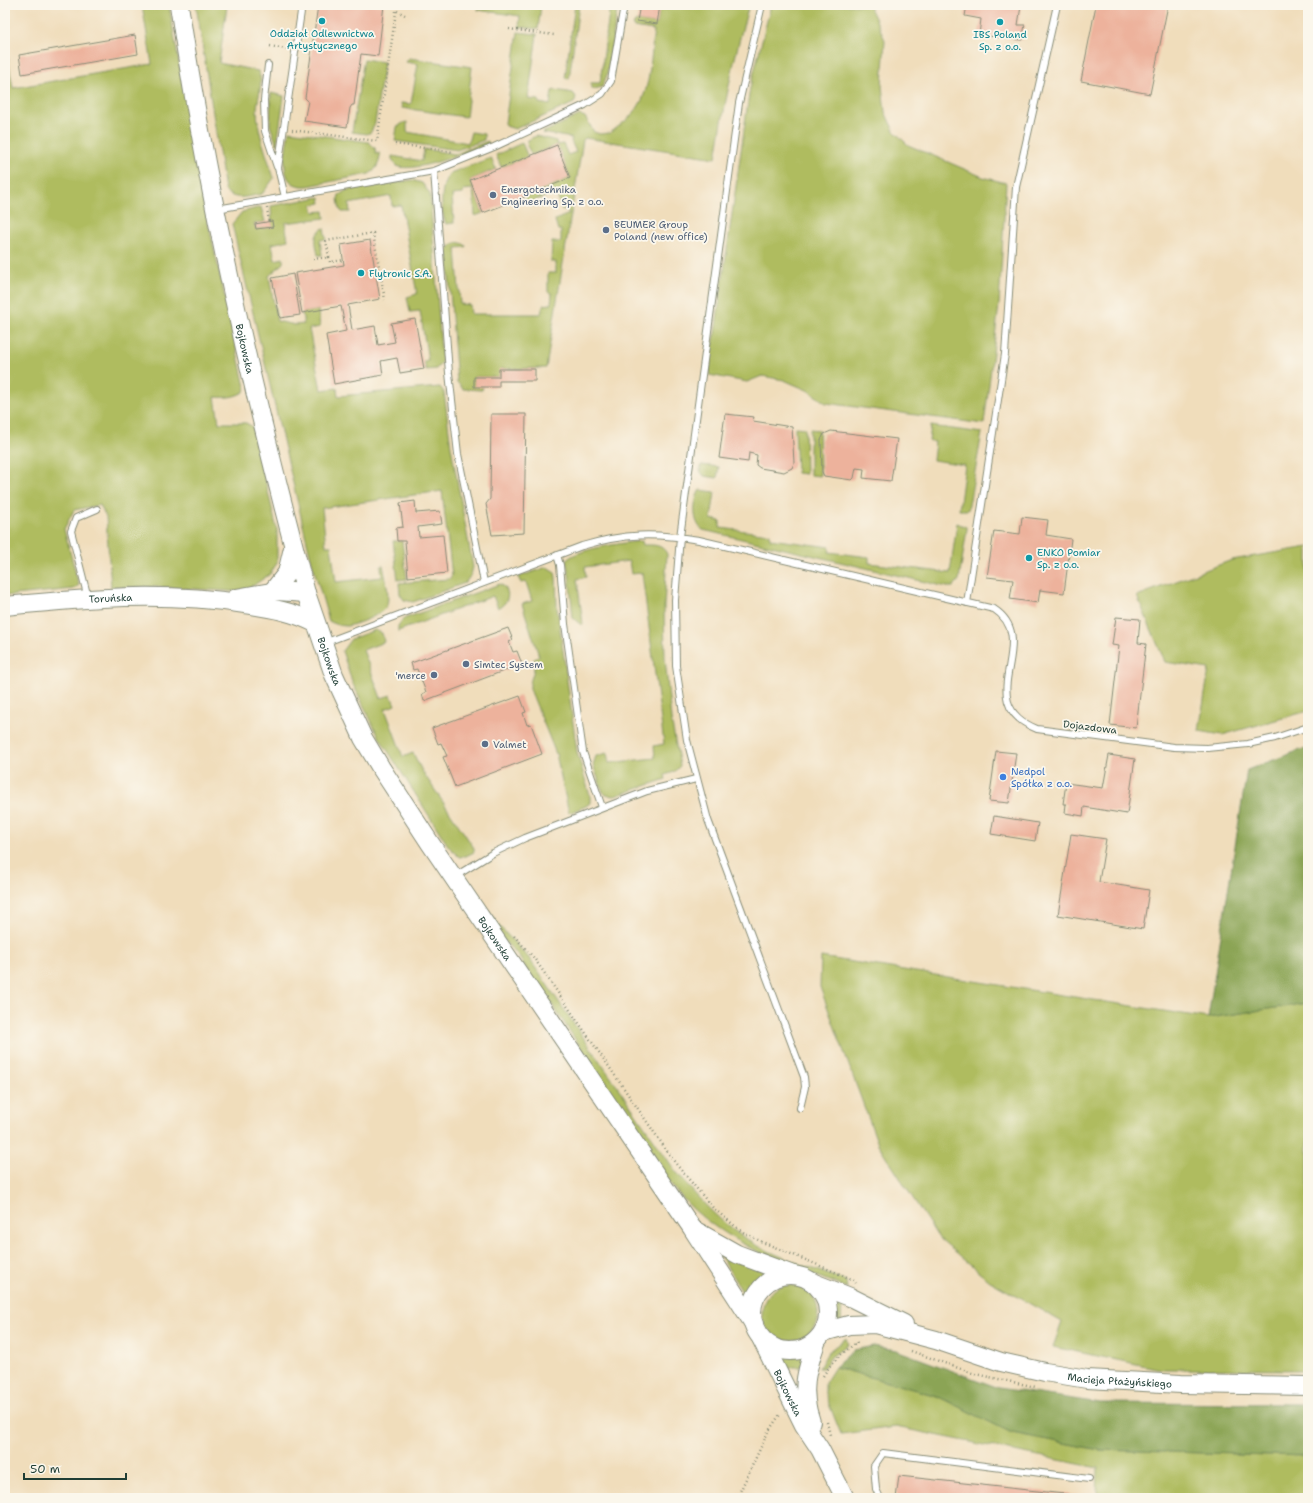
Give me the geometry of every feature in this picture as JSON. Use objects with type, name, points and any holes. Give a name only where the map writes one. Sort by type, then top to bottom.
[{"type":"street","name":"Bojkowska","points":[[180,5],[214,209],[242,338],[293,546],[315,623],[334,675],[363,738],[453,878],[692,1228],[757,1329],[804,1425],[826,1444]]},
{"type":"street","points":[[273,600],[291,560],[293,546]]},
{"type":"street","name":"Toruńska","points":[[5,606],[88,598],[132,596],[217,600],[273,600],[293,604],[301,599],[306,593]]},
{"type":"street","name":"Toruńska","points":[[273,600],[315,623]]},
{"type":"street","name":"Bojkowska","points":[[692,1228],[737,1254],[793,1275]]},
{"type":"street","points":[[793,1275],[804,1277],[814,1283],[821,1291],[826,1301],[828,1311],[827,1322],[820,1336],[808,1346],[798,1350],[776,1348],[766,1342],[757,1329],[752,1314],[754,1303],[764,1285],[773,1279],[793,1275]]},
{"type":"street","name":"Macieja Płażyńskiego","points":[[814,1283],[850,1297],[936,1340]]},
{"type":"street","name":"Macieja Płażyńskiego","points":[[820,1336],[849,1325],[876,1324],[936,1340],[1001,1362],[1087,1379],[1173,1384],[1308,1386]]},
{"type":"street","name":"Bojkowska","points":[[820,1336],[804,1385],[807,1410],[826,1444],[845,1498]]},
{"type":"lane","points":[[278,168],[302,5]]},
{"type":"lane","points":[[214,209],[434,171],[494,147],[578,108],[602,94],[611,81],[624,5]]},
{"type":"lane","points":[[762,5],[739,103],[680,537],[675,600],[676,666],[687,740],[708,820],[804,1077],[805,1086],[800,1108]]},
{"type":"lane","points":[[967,603],[1005,354],[1016,187],[1057,5]]},
{"type":"lane","points":[[268,65],[264,100],[265,131],[278,168],[285,197]]},
{"type":"lane","points":[[434,171],[449,366],[458,454],[484,582]]},
{"type":"lane","points":[[88,598],[71,531],[76,518],[97,509]]},
{"type":"lane","name":"Dojazdowa","points":[[322,643],[556,555],[605,539],[626,535],[644,534],[680,537],[699,540],[994,609],[1003,615],[1012,631],[1006,684],[1009,707],[1019,721],[1037,729],[1174,747],[1207,748],[1248,744],[1275,738],[1308,727]]},
{"type":"lane","points":[[556,555],[560,565],[565,624],[582,752],[602,807]]},
{"type":"lane","points":[[453,878],[493,852],[602,807],[647,791],[696,779]]},
{"type":"lane","points":[[880,1498],[876,1489],[874,1466],[883,1453],[1089,1479]]},
{"type":"path","points":[[284,129],[377,141],[398,5]]},
{"type":"path","points":[[397,11],[405,15]]},
{"type":"path","points":[[509,29],[554,34]]},
{"type":"path","points":[[395,144],[456,152]]},
{"type":"path","points":[[344,260],[330,262],[326,241],[373,232],[384,300]]},
{"type":"path","points":[[313,259],[329,256]]},
{"type":"path","points":[[509,932],[534,958],[676,1164],[713,1208],[741,1231],[778,1249],[854,1280],[856,1284]]},
{"type":"path","points":[[821,1384],[823,1376],[831,1364],[839,1355],[857,1343],[854,1334]]},
{"type":"path","points":[[737,1498],[774,1422],[782,1411],[794,1404]]},
{"type":"path","points":[[824,1415],[826,1444]]},
{"type":"green space","points":[[142,5],[169,5],[201,191],[245,387],[244,392],[237,395],[215,397],[219,423],[246,423],[253,427],[277,530],[277,563],[270,574],[244,592],[162,587],[111,587],[106,517],[100,505],[74,510],[64,529],[79,585],[74,589],[5,596],[5,43],[13,88],[152,64]]},
{"type":"green space","points":[[196,5],[234,5],[227,6],[219,63],[258,71],[260,75],[261,84],[257,117],[263,144],[274,178],[262,194],[237,197],[228,194],[225,190]]},
{"type":"green space","points":[[479,5],[541,5],[538,29],[519,27],[520,16],[478,10]]},
{"type":"green space","points":[[575,5],[579,5],[569,79],[565,78]]},
{"type":"green space","points":[[610,5],[618,5],[607,75],[602,87],[594,89],[591,87],[591,83],[600,83]]},
{"type":"green space","points":[[660,5],[749,5],[730,81],[716,158],[585,138],[583,140],[546,368],[500,369],[499,377],[474,377],[474,386],[483,387],[482,390],[463,389],[457,382],[447,251],[455,243],[462,243],[466,247],[456,248],[460,304],[470,305],[471,314],[541,314],[543,305],[551,304],[552,293],[548,292],[548,273],[556,273],[556,262],[551,262],[552,242],[561,242],[561,230],[558,230],[555,220],[569,214],[567,209],[562,210],[556,192],[531,202],[521,198],[570,178],[557,145],[563,144],[568,155],[576,152],[571,141],[572,138],[542,133],[580,115],[585,117],[594,132],[600,134],[610,133],[629,118],[638,107],[646,90],[648,81],[654,30],[633,27],[634,23],[637,21],[657,24]]},
{"type":"green space","points":[[771,5],[869,5],[885,40],[882,86],[885,112],[894,131],[908,145],[983,177],[1006,183],[999,305],[984,424],[826,403],[807,390],[784,380],[762,376],[747,382],[709,375],[750,88]]},
{"type":"green space","points":[[518,32],[537,34],[528,99],[539,100],[539,103],[550,105],[552,91],[555,90],[573,93],[576,97],[574,103],[515,129],[506,126],[505,123]]},
{"type":"green space","points":[[409,58],[472,67],[466,117],[402,108],[401,103],[411,104],[418,64],[406,62]]},
{"type":"green space","points":[[364,59],[384,62],[375,123],[371,132],[367,134],[352,132]]},
{"type":"green space","points":[[271,93],[284,96],[277,145],[270,125]]},
{"type":"green space","points":[[407,122],[407,132],[468,143],[471,132],[484,134],[484,140],[457,150],[395,141],[397,127]]},
{"type":"green space","points":[[289,131],[369,142],[375,148],[376,154],[380,153],[379,163],[369,174],[308,186],[298,185],[291,181],[287,175],[285,167]]},
{"type":"green space","points":[[536,136],[556,141],[557,145],[532,155],[527,146],[528,140]]},
{"type":"green space","points":[[488,141],[488,144],[456,156],[416,167],[405,168],[397,166],[392,159],[392,156],[422,161],[424,149],[456,154]]},
{"type":"green space","points":[[522,143],[528,157],[501,167],[496,155]]},
{"type":"green space","points":[[491,158],[496,169],[470,180],[483,213],[475,216],[473,189],[463,190],[463,194],[452,195],[454,223],[446,224],[444,219],[442,198],[444,184],[450,173]]},
{"type":"green space","points":[[412,180],[422,183],[430,194],[442,363],[436,369],[426,370],[424,361],[428,360],[420,311],[410,312],[407,297],[417,294],[401,205],[392,206],[391,196],[349,204],[350,212],[342,212],[340,210],[338,199],[339,195],[347,190]]},
{"type":"green space","points":[[320,197],[321,203],[312,205],[314,212],[324,211],[325,218],[285,223],[288,240],[272,244],[275,260],[283,258],[283,263],[269,276],[277,321],[295,325],[304,324],[302,313],[318,310],[320,327],[309,329],[321,390],[337,388],[338,396],[440,387],[444,392],[451,447],[473,567],[471,575],[465,583],[413,602],[404,600],[400,594],[399,583],[449,579],[452,576],[442,491],[322,508],[326,546],[331,546],[336,582],[382,577],[381,566],[383,565],[388,591],[388,601],[385,609],[375,616],[347,626],[338,625],[329,621],[311,559],[232,224],[242,212],[261,207],[265,222],[254,223],[256,229],[272,227],[271,206]]},
{"type":"green space","points":[[324,228],[326,239],[320,240],[322,255],[318,255],[316,236],[320,230]]},
{"type":"green space","points":[[931,426],[982,433],[968,510],[959,510],[965,465],[933,460],[935,442],[929,441]]},
{"type":"green space","points":[[795,427],[805,428],[806,474],[797,473]]},
{"type":"green space","points":[[810,429],[819,430],[820,476],[810,475]]},
{"type":"green space","points":[[701,465],[719,467],[717,478],[704,476],[700,471]]},
{"type":"green space","points":[[700,490],[715,492],[711,519],[720,521],[720,528],[770,534],[770,539],[830,547],[829,552],[869,557],[869,563],[950,573],[957,523],[966,527],[967,529],[959,580],[953,587],[947,587],[703,530],[699,527],[695,517],[696,499]]},
{"type":"green space","points":[[393,541],[402,541],[407,579],[398,580]]},
{"type":"green space","points":[[642,541],[643,545],[654,545],[663,548],[667,554],[664,607],[665,658],[671,719],[680,766],[674,772],[665,775],[666,779],[615,796],[606,795],[603,792],[593,765],[596,756],[607,753],[609,763],[655,758],[654,746],[664,744],[642,573],[631,574],[629,561],[585,567],[586,577],[577,579],[583,624],[580,624],[573,618],[569,574],[566,561],[579,553],[589,550]]},
{"type":"green space","points":[[1308,547],[1308,711],[1222,735],[1199,731],[1209,669],[1165,662],[1137,596],[1232,560]]},
{"type":"green space","points":[[547,567],[555,572],[557,607],[577,752],[590,796],[590,803],[569,813],[556,754],[530,689],[534,659],[539,656],[522,604],[532,601],[526,582],[521,583],[518,577]]},
{"type":"green space","points":[[500,584],[508,593],[508,596],[505,603],[498,608],[493,596],[398,631],[398,626],[403,619]]},
{"type":"green space","points":[[375,630],[382,633],[384,642],[363,650],[381,698],[391,695],[395,705],[385,709],[403,757],[413,753],[422,771],[474,848],[474,852],[466,856],[459,857],[449,847],[379,737],[353,684],[342,651],[351,639]]},
{"type":"green space","points":[[1308,747],[1308,1003],[1208,1018],[1247,770]]},
{"type":"green space","points":[[473,892],[499,926],[528,957],[674,1169],[694,1193],[727,1225],[752,1243],[766,1250],[846,1281],[847,1288],[756,1251],[714,1226],[695,1211],[678,1193],[632,1128],[633,1125],[538,984],[535,984],[518,955],[505,942]]},
{"type":"green space","points":[[821,957],[1208,1018],[1308,1003],[1308,1370],[1161,1369],[1053,1347],[1062,1322],[990,1281],[938,1237],[878,1144],[820,987]]},
{"type":"green space","points":[[714,1245],[770,1274],[758,1286],[749,1303]]},
{"type":"green space","points":[[790,1285],[801,1287],[810,1293],[816,1302],[818,1313],[816,1324],[810,1333],[801,1339],[790,1341],[779,1339],[770,1333],[764,1324],[762,1313],[764,1302],[770,1293],[779,1287]]},
{"type":"green space","points":[[831,1299],[842,1302],[841,1321],[832,1325],[833,1311]]},
{"type":"green space","points":[[846,1338],[848,1344],[831,1357],[823,1368],[819,1368],[828,1352]]},
{"type":"green space","points":[[873,1346],[896,1350],[999,1388],[1100,1403],[1308,1404],[1308,1456],[1100,1450],[1012,1433],[937,1396],[835,1367],[854,1350]]},
{"type":"green space","points":[[807,1353],[801,1367],[793,1367],[785,1371],[776,1354],[792,1356]]},
{"type":"green space","points":[[835,1367],[937,1396],[1012,1433],[1100,1450],[1308,1456],[1308,1498],[1097,1498],[1098,1468],[896,1427],[841,1434],[825,1394],[825,1383]]},
{"type":"building","points":[[318,5],[384,5],[378,56],[361,54],[354,105],[350,108],[347,127],[304,121],[308,101],[305,98]]},
{"type":"building","points":[[640,5],[660,5],[657,24],[637,21]]},
{"type":"building","name":"IBS Poland Sp. z o.o.","points":[[967,5],[1028,5],[1027,7],[1021,6],[1018,25],[1025,25],[1022,40],[979,35],[981,19],[965,16]]},
{"type":"building","points":[[1096,5],[1168,5],[1150,94],[1081,81]]},
{"type":"building","points":[[135,35],[138,54],[22,74],[19,55]]},
{"type":"building","points":[[557,145],[570,178],[519,199],[516,206],[509,203],[483,213],[470,180]]},
{"type":"building","points":[[272,221],[273,227],[256,229],[255,224]]},
{"type":"building","points":[[370,240],[380,299],[348,305],[352,330],[375,326],[378,345],[395,342],[391,323],[415,319],[424,369],[400,373],[397,358],[381,361],[383,375],[334,384],[326,335],[346,331],[341,306],[302,313],[295,273],[344,265],[341,245]]},
{"type":"building","points":[[293,274],[300,315],[280,318],[272,278]]},
{"type":"building","points":[[499,369],[535,369],[535,381],[499,381],[499,387],[474,387],[474,377],[499,377]]},
{"type":"building","points":[[491,414],[526,414],[524,533],[492,535],[486,504],[490,499]]},
{"type":"building","points":[[725,414],[754,417],[753,421],[792,427],[794,463],[792,468],[784,472],[760,468],[756,465],[757,455],[749,453],[748,462],[719,458]]},
{"type":"building","points":[[831,431],[897,439],[891,481],[863,478],[864,469],[856,468],[854,478],[852,480],[824,476],[822,472],[821,440],[824,434]]},
{"type":"building","points":[[415,501],[416,513],[440,511],[442,524],[418,527],[419,537],[443,535],[447,573],[408,577],[405,541],[397,541],[396,528],[403,527],[400,503]]},
{"type":"building","name":"ENKO Pomiar Sp. z o.o.","points":[[1022,517],[1048,520],[1046,535],[1071,539],[1064,593],[1040,590],[1038,603],[1010,599],[1013,580],[987,577],[994,531],[1020,534]]},
{"type":"building","points":[[1116,617],[1140,619],[1138,643],[1146,644],[1136,728],[1110,725],[1119,646],[1112,645]]},
{"type":"building","name":"Simtec System","points":[[508,628],[513,640],[509,642],[513,652],[517,651],[522,664],[424,701],[422,694],[426,692],[417,669],[413,670],[411,663]]},
{"type":"building","points":[[520,696],[526,712],[523,713],[527,725],[531,724],[542,754],[455,787],[443,757],[447,756],[441,743],[438,744],[432,728]]},
{"type":"building","name":"Nedpol Spółka z o.o.","points":[[996,751],[1016,753],[1009,803],[989,801]]},
{"type":"building","points":[[1109,755],[1135,759],[1127,814],[1084,807],[1083,816],[1065,813],[1066,804],[1063,804],[1066,783],[1103,788]]},
{"type":"building","points":[[994,816],[1038,823],[1035,841],[991,834]]},
{"type":"building","points":[[1071,834],[1106,839],[1099,882],[1149,890],[1143,929],[1058,915]]},
{"type":"building","points":[[899,1476],[1083,1496],[1082,1498],[896,1498]]},
{"type":"place","name":"Oddział Odlewnictwa Artystycznego","points":[[322,21]]},
{"type":"place","name":"IBS Poland Sp. z o.o.","points":[[1000,22]]},
{"type":"place","name":"Energotechnika Engineering Sp. z o.o.","points":[[493,195]]},
{"type":"place","name":"BEUMER Group Poland (new office)","points":[[606,230]]},
{"type":"place","name":"Flytronic S.A.","points":[[361,273]]},
{"type":"place","name":"ENKO Pomiar Sp. z o.o.","points":[[1029,558]]},
{"type":"place","name":"Simtec System","points":[[466,664]]},
{"type":"place","name":"'merce","points":[[434,675]]},
{"type":"place","name":"Valmet","points":[[485,744]]},
{"type":"place","name":"Nedpol Spółka z o.o.","points":[[1003,777]]}]
